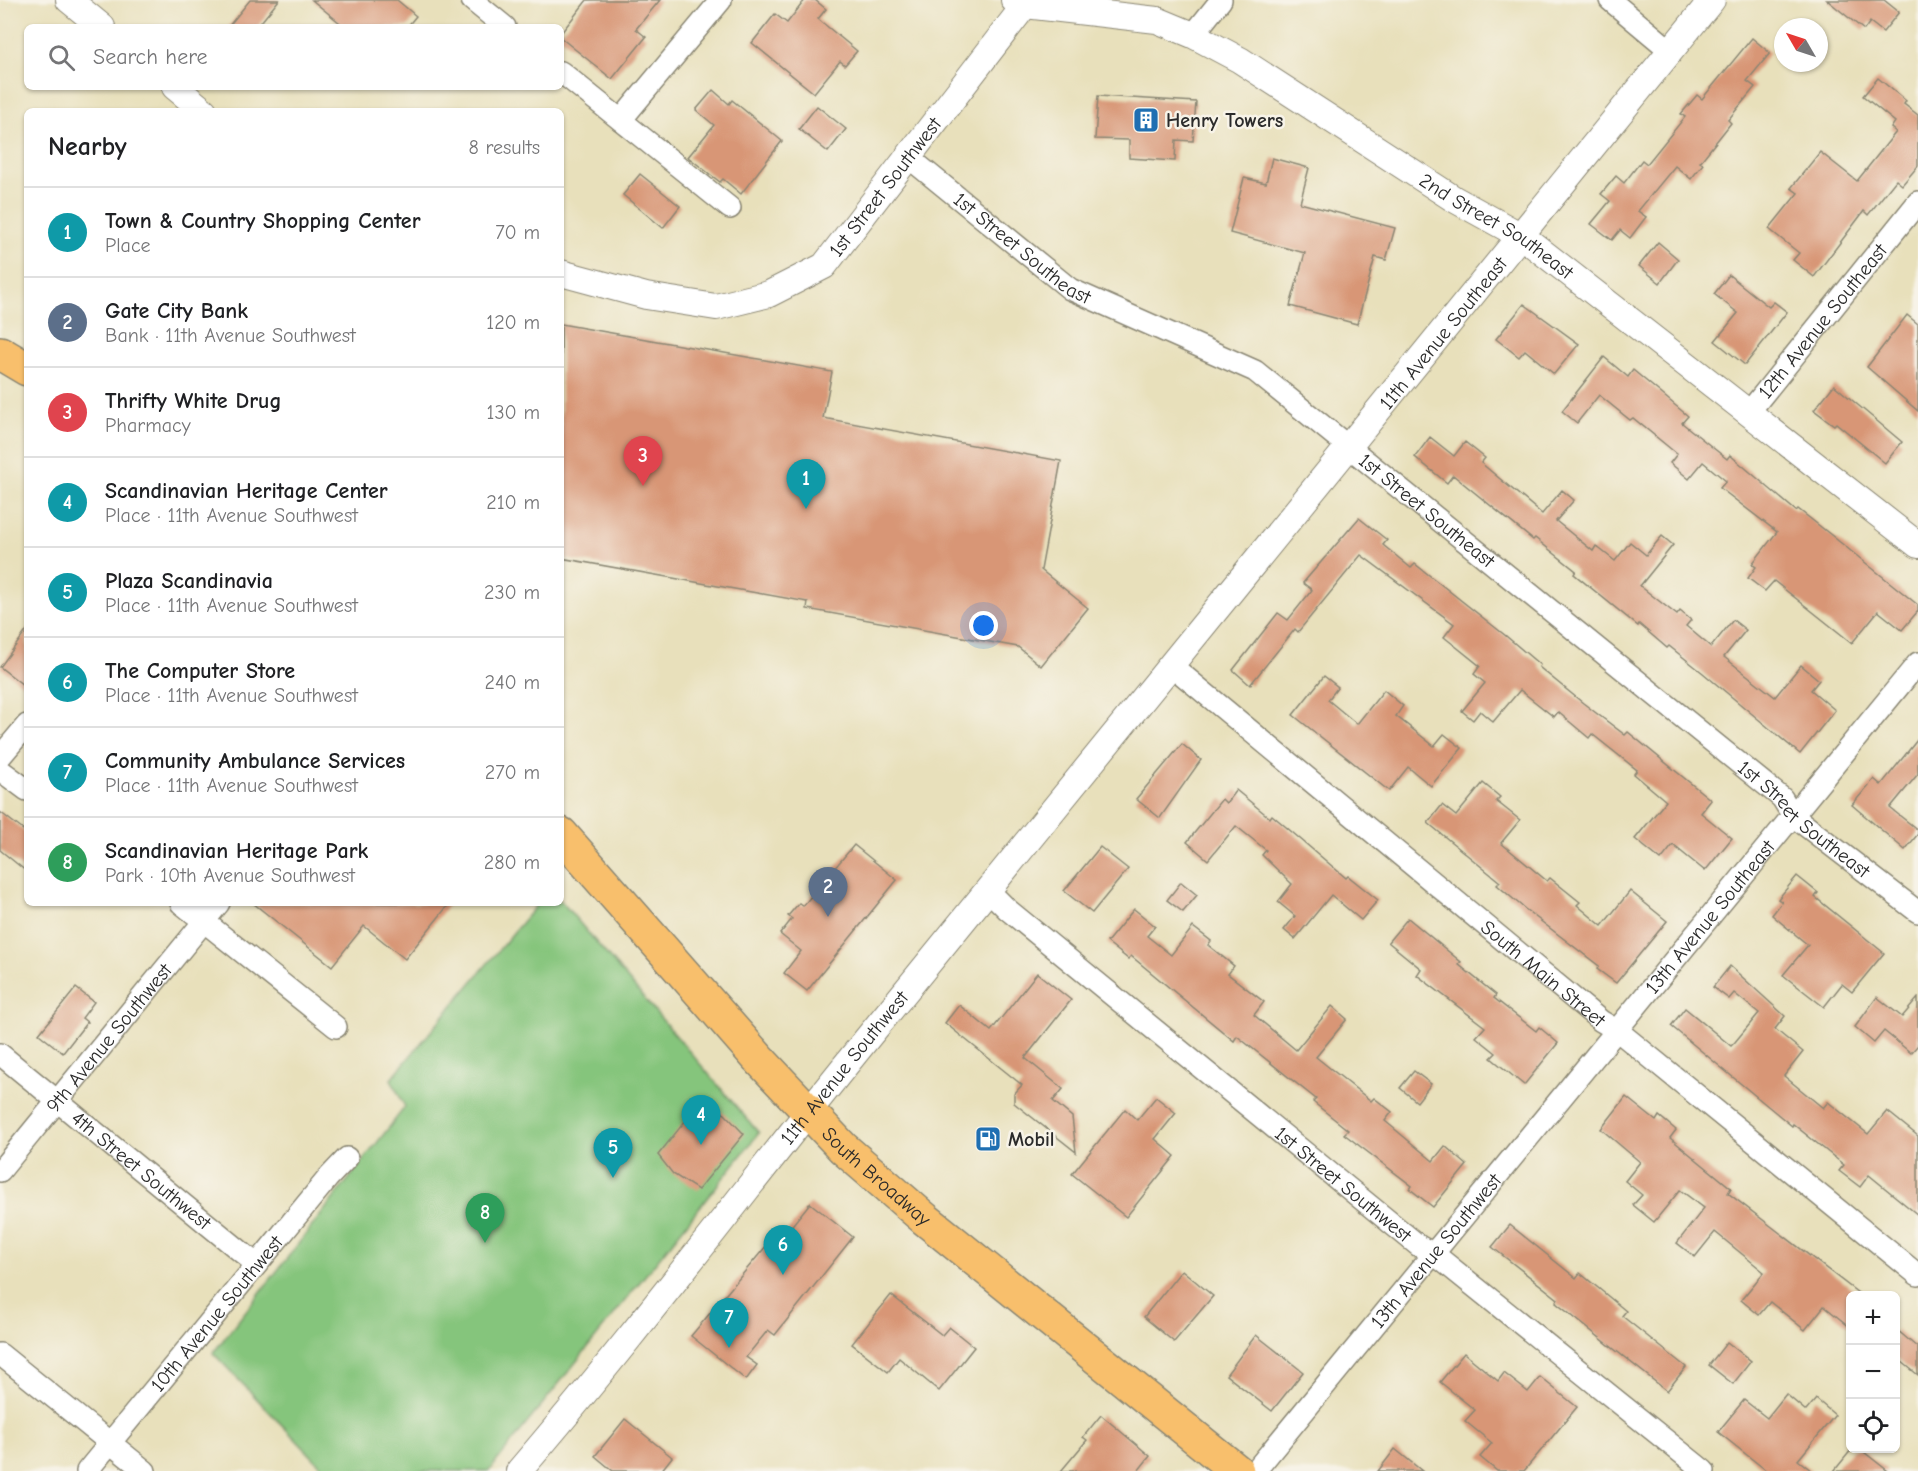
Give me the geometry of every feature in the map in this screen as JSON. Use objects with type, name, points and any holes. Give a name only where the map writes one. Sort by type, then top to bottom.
[{"type":"main road","points":[[0,353],[24,367]]},
{"type":"main road","name":"South Broadway","points":[[564,837],[758,1058],[843,1148],[901,1199],[1237,1471]]},
{"type":"street","points":[[69,0],[98,24]]},
{"type":"street","points":[[472,0],[501,24]]},
{"type":"street","points":[[621,120],[721,0]]},
{"type":"street","points":[[1193,35],[1221,0]]},
{"type":"street","points":[[1610,0],[1671,51]]},
{"type":"street","name":"11th Avenue Southeast","points":[[1172,666],[1523,237],[1712,0]]},
{"type":"street","name":"2nd Street Southeast","points":[[1020,3],[1158,20],[1193,35],[1240,60],[1454,198],[1523,237],[1918,545]]},
{"type":"street","name":"1st Street Southwest","points":[[564,274],[646,296],[716,308],[769,294],[824,266],[1020,3]]},
{"type":"street","points":[[564,74],[730,208]]},
{"type":"street","points":[[179,90],[200,108]]},
{"type":"street","name":"1st Street Southeast","points":[[907,156],[1070,289],[1256,371],[1782,798],[1793,816],[1918,912]]},
{"type":"street","name":"12th Avenue Southeast","points":[[1749,412],[1918,202]]},
{"type":"street","name":"13th Avenue Southeast","points":[[1617,1031],[1918,663]]},
{"type":"street","name":"11th Avenue Southwest","points":[[519,1471],[1172,666]]},
{"type":"street","name":"South Main Street","points":[[1172,666],[1602,1021],[1918,1275]]},
{"type":"street","points":[[0,757],[24,729]]},
{"type":"street","points":[[0,770],[24,788]]},
{"type":"street","name":"1st Street Southwest","points":[[989,891],[1419,1246],[1434,1254],[1704,1471]]},
{"type":"street","points":[[186,906],[336,1027]]},
{"type":"street","name":"9th Avenue Southwest","points":[[0,1171],[217,906]]},
{"type":"street","name":"13th Avenue Southwest","points":[[1255,1471],[1617,1031]]},
{"type":"street","name":"4th Street Southwest","points":[[0,1053],[256,1264]]},
{"type":"street","name":"10th Avenue Southwest","points":[[87,1471],[256,1264],[347,1158]]},
{"type":"street","points":[[0,1354],[145,1471]]},
{"type":"green space","points":[[564,905],[759,1133],[489,1471],[326,1471],[213,1353],[405,1107],[391,1079],[535,906]]},
{"type":"building","points":[[250,0],[279,0],[259,24],[230,24]]},
{"type":"building","points":[[312,0],[397,0],[416,16],[409,24],[341,24]]},
{"type":"building","points":[[587,0],[660,0],[636,29],[646,37],[612,79],[564,40],[564,29]]},
{"type":"building","points":[[805,0],[815,0],[826,9],[818,19],[857,51],[845,65],[840,61],[814,93],[752,43],[775,14],[787,23]]},
{"type":"building","points":[[1827,0],[1884,0],[1899,12],[1883,32],[1870,22],[1864,30]]},
{"type":"building","points":[[1752,38],[1770,53],[1747,81],[1755,87],[1728,120],[1731,123],[1700,162],[1703,164],[1691,179],[1675,166],[1638,211],[1646,217],[1630,238],[1620,230],[1612,240],[1591,224],[1610,201],[1601,194],[1616,176],[1624,183],[1642,160],[1647,164],[1685,117],[1681,114],[1697,95],[1702,99]]},
{"type":"building","points":[[1878,78],[1906,101],[1904,104],[1918,115],[1918,166],[1902,185],[1896,180],[1868,215],[1864,211],[1814,277],[1793,260],[1799,253],[1769,229],[1798,193],[1791,188],[1820,152],[1857,181],[1896,132],[1891,128],[1895,122],[1863,96]]},
{"type":"building","points":[[713,90],[729,104],[732,100],[782,141],[741,194],[723,179],[720,182],[688,157],[714,125],[696,110]]},
{"type":"building","name":"Henry Towers","points":[[1098,96],[1196,102],[1193,141],[1176,140],[1175,161],[1129,158],[1129,140],[1095,139]]},
{"type":"building","points":[[817,106],[846,129],[828,152],[799,129]]},
{"type":"building","points":[[1272,158],[1309,168],[1300,203],[1395,228],[1386,260],[1375,257],[1357,324],[1290,306],[1305,253],[1230,233],[1244,178],[1266,183]]},
{"type":"building","points":[[640,174],[680,206],[663,228],[623,195]]},
{"type":"building","points":[[1658,242],[1678,259],[1660,283],[1639,266]]},
{"type":"building","points":[[1729,275],[1769,307],[1774,302],[1787,312],[1745,365],[1715,341],[1738,313],[1714,294]]},
{"type":"building","points":[[1524,304],[1579,344],[1554,374],[1525,350],[1519,357],[1496,339]]},
{"type":"building","points":[[1907,315],[1918,324],[1918,411],[1867,367]]},
{"type":"building","points":[[564,325],[832,372],[823,418],[1061,461],[1041,570],[1088,608],[1041,666],[1018,647],[807,609],[808,602],[564,559]]},
{"type":"building","points":[[1604,357],[1628,377],[1633,370],[1688,416],[1682,423],[1727,459],[1730,455],[1796,511],[1798,509],[1918,605],[1918,611],[1902,630],[1878,611],[1852,643],[1774,581],[1765,591],[1748,578],[1756,567],[1752,564],[1777,532],[1720,488],[1726,481],[1703,462],[1689,479],[1670,463],[1677,454],[1633,418],[1630,420],[1599,395],[1577,423],[1562,411]]},
{"type":"building","points":[[1834,385],[1902,442],[1885,463],[1836,423],[1834,425],[1814,410]]},
{"type":"building","points":[[1430,437],[1454,456],[1465,442],[1485,458],[1481,463],[1542,514],[1562,490],[1574,500],[1556,521],[1593,551],[1596,546],[1615,561],[1630,542],[1646,555],[1662,536],[1673,545],[1640,586],[1677,615],[1680,611],[1691,620],[1686,626],[1711,647],[1733,620],[1746,630],[1724,657],[1775,697],[1801,665],[1819,680],[1811,690],[1835,710],[1800,754],[1703,673],[1669,646],[1667,648],[1639,624],[1638,626],[1574,574],[1576,571],[1535,538],[1533,540],[1453,475],[1447,483],[1415,457]]},
{"type":"building","points":[[1359,518],[1387,540],[1383,545],[1411,568],[1415,564],[1506,636],[1583,703],[1625,735],[1628,732],[1711,800],[1701,813],[1732,838],[1705,871],[1673,845],[1661,860],[1635,839],[1666,801],[1634,774],[1637,770],[1592,734],[1589,738],[1558,712],[1554,717],[1520,690],[1493,722],[1480,711],[1473,720],[1462,711],[1485,683],[1474,674],[1480,666],[1444,637],[1454,624],[1361,555],[1298,632],[1295,629],[1250,685],[1233,670],[1278,613],[1288,620],[1312,590],[1303,583]]},
{"type":"building","points":[[24,634],[24,686],[0,667]]},
{"type":"building","points":[[1324,676],[1338,687],[1328,700],[1357,724],[1384,690],[1403,706],[1396,716],[1434,746],[1444,734],[1462,748],[1431,786],[1408,767],[1389,791],[1293,715]]},
{"type":"building","points":[[1918,739],[1918,774],[1890,808],[1918,830],[1918,834],[1905,850],[1852,805],[1874,779],[1881,785]]},
{"type":"building","points":[[1182,744],[1201,760],[1160,818],[1136,799]]},
{"type":"building","points":[[1483,783],[1500,797],[1496,801],[1520,820],[1501,843],[1547,881],[1550,878],[1580,902],[1577,905],[1602,926],[1630,891],[1667,921],[1616,983],[1597,969],[1599,966],[1525,909],[1497,885],[1500,882],[1428,823],[1442,805],[1456,816]]},
{"type":"building","points":[[1236,790],[1270,818],[1272,815],[1346,878],[1348,876],[1378,900],[1361,920],[1331,895],[1295,939],[1284,930],[1295,916],[1278,902],[1292,884],[1262,855],[1266,850],[1236,826],[1208,860],[1187,842],[1222,799],[1226,803]]},
{"type":"building","points":[[0,812],[24,831],[24,870],[0,850]]},
{"type":"building","points":[[854,845],[897,880],[807,991],[784,973],[801,951],[780,934],[792,919],[788,916],[799,903],[803,906]]},
{"type":"building","points":[[1100,847],[1128,869],[1092,913],[1064,891]]},
{"type":"building","points":[[1797,876],[1818,893],[1815,897],[1884,953],[1852,992],[1842,984],[1824,1007],[1783,975],[1808,945],[1772,915],[1782,902],[1778,899]]},
{"type":"building","points":[[1181,882],[1197,895],[1183,912],[1167,900]]},
{"type":"building","points":[[257,906],[448,906],[405,959],[364,926],[332,966]]},
{"type":"building","points":[[1134,909],[1155,926],[1147,936],[1171,955],[1193,927],[1211,941],[1208,945],[1234,966],[1228,974],[1264,1002],[1254,1015],[1296,1050],[1332,1006],[1347,1019],[1316,1057],[1371,1101],[1374,1098],[1392,1112],[1385,1121],[1433,1161],[1445,1146],[1467,1165],[1433,1207],[1410,1189],[1412,1186],[1344,1134],[1348,1130],[1313,1102],[1316,1099],[1237,1036],[1234,1041],[1131,956],[1128,959],[1107,942]]},
{"type":"building","points":[[1408,918],[1461,962],[1458,964],[1496,995],[1494,998],[1536,1031],[1539,1027],[1558,1043],[1524,1085],[1491,1058],[1496,1053],[1476,1037],[1485,1027],[1417,975],[1421,969],[1388,942]]},
{"type":"building","points":[[1730,966],[1785,1016],[1775,1029],[1803,1052],[1784,1076],[1823,1108],[1828,1102],[1868,1134],[1887,1111],[1918,1136],[1918,1215],[1869,1175],[1860,1187],[1839,1171],[1844,1165],[1793,1124],[1792,1126],[1671,1026],[1685,1008],[1731,1046],[1735,1042],[1759,1013],[1734,993],[1729,999],[1713,987]]},
{"type":"building","points":[[1037,973],[1071,1000],[1025,1058],[1063,1089],[1053,1101],[1072,1117],[1076,1152],[1014,1103],[1014,1094],[1022,1085],[945,1023],[959,1005],[991,1031]]},
{"type":"building","points":[[76,988],[94,1002],[82,1018],[87,1022],[63,1053],[39,1034]]},
{"type":"building","points":[[1877,997],[1902,1017],[1918,998],[1918,1045],[1911,1053],[1884,1031],[1874,1043],[1855,1027]]},
{"type":"building","points":[[1414,1071],[1431,1084],[1417,1102],[1400,1088]]},
{"type":"building","points":[[1156,1097],[1176,1113],[1155,1139],[1175,1156],[1126,1217],[1072,1174],[1125,1109],[1137,1120]]},
{"type":"building","points":[[1626,1097],[1656,1121],[1659,1116],[1676,1130],[1670,1138],[1731,1188],[1728,1193],[1855,1291],[1846,1291],[1846,1324],[1824,1306],[1805,1330],[1770,1302],[1759,1315],[1741,1300],[1764,1272],[1715,1232],[1695,1257],[1677,1243],[1704,1208],[1680,1190],[1654,1222],[1633,1205],[1642,1195],[1625,1181],[1640,1162],[1601,1129]]},
{"type":"building","points":[[702,1100],[725,1114],[744,1134],[698,1190],[673,1174],[658,1155]]},
{"type":"building","points":[[810,1203],[853,1237],[775,1335],[768,1330],[746,1357],[757,1365],[746,1380],[691,1336],[767,1245],[773,1249]]},
{"type":"building","points":[[1510,1225],[1576,1278],[1580,1273],[1626,1311],[1622,1316],[1686,1367],[1667,1391],[1556,1303],[1558,1299],[1492,1247]]},
{"type":"building","points":[[1182,1270],[1213,1296],[1174,1342],[1144,1317]]},
{"type":"building","points":[[891,1295],[942,1335],[949,1327],[974,1347],[939,1391],[899,1358],[888,1372],[852,1344]]},
{"type":"building","points":[[1900,1332],[1918,1348],[1918,1375],[1900,1360]]},
{"type":"building","points":[[1256,1335],[1303,1372],[1272,1411],[1226,1375]]},
{"type":"building","points":[[1727,1342],[1751,1361],[1733,1384],[1709,1365]]},
{"type":"building","points":[[1464,1353],[1498,1381],[1504,1373],[1528,1392],[1540,1377],[1577,1407],[1524,1471],[1497,1471],[1480,1457],[1492,1443],[1465,1421],[1475,1410],[1440,1382]]},
{"type":"building","points":[[1786,1394],[1806,1411],[1816,1399],[1835,1415],[1798,1460],[1812,1471],[1767,1471],[1718,1432],[1744,1400],[1767,1418]]},
{"type":"building","points":[[1101,1415],[1150,1456],[1138,1471],[1061,1471],[1087,1440],[1083,1437]]},
{"type":"building","points":[[625,1419],[672,1457],[661,1471],[613,1471],[595,1456]]},
{"type":"building","points":[[1395,1449],[1422,1471],[1378,1471]]},
{"type":"building","points":[[1849,1453],[1865,1453],[1888,1471],[1834,1471]]},
{"type":"place","name":"Henry Towers","points":[[1146,120]]},
{"type":"place","name":"Thrifty White Drug","points":[[643,486]]},
{"type":"place","name":"Town & Country Shopping Center","points":[[806,509]]},
{"type":"place","name":"Gate City Bank","points":[[828,917]]},
{"type":"place","name":"Mobil","points":[[988,1139]]},
{"type":"place","name":"Scandinavian Heritage Center","points":[[701,1145]]},
{"type":"place","name":"Plaza Scandinavia","points":[[613,1178]]},
{"type":"place","name":"Scandinavian Heritage Park","points":[[485,1243]]},
{"type":"place","name":"The Computer Store","points":[[783,1275]]},
{"type":"place","name":"Community Ambulance Services","points":[[729,1348]]}]
